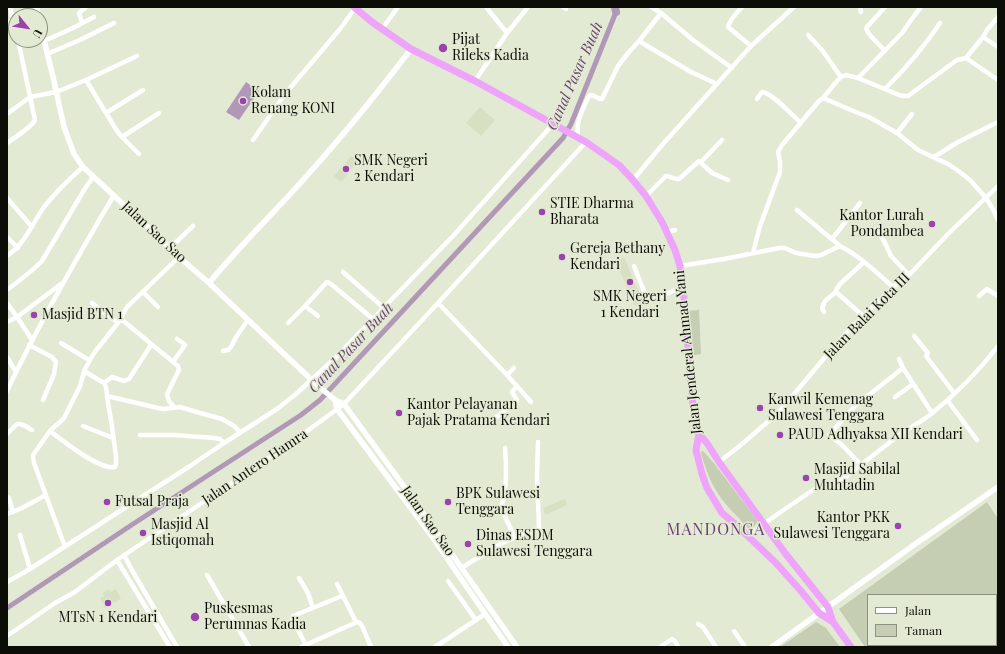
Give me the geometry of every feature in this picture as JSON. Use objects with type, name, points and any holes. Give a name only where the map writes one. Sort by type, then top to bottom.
[{"type":"highway","name":"Jalan Jenderal Ahmad Yani","points":[[355,7],[372,22],[412,49],[475,81],[579,139],[619,165],[646,196],[667,232],[680,266],[693,408],[699,434],[696,450],[706,488],[722,513],[775,562],[820,613],[833,622]]},
{"type":"highway","points":[[699,434],[785,553],[828,607],[833,622],[851,647]]},
{"type":"highway","points":[[696,450],[709,446]]},
{"type":"street","points":[[82,23],[79,13],[86,7]]},
{"type":"street","points":[[253,140],[285,94],[340,29],[355,7]]},
{"type":"street","points":[[382,29],[398,7]]},
{"type":"street","points":[[486,7],[507,33]]},
{"type":"street","points":[[475,81],[507,33],[528,7]]},
{"type":"street","points":[[651,7],[661,13],[693,40],[732,68]]},
{"type":"street","points":[[742,7],[728,24],[728,28],[751,46]]},
{"type":"street","points":[[633,180],[662,145],[751,46],[794,7]]},
{"type":"street","points":[[885,7],[867,26],[866,30],[885,51]]},
{"type":"street","points":[[858,78],[902,33],[917,8]]},
{"type":"street","points":[[579,139],[577,130],[578,124],[589,96],[592,95],[602,99],[618,66],[661,13]]},
{"type":"street","points":[[48,39],[94,17]]},
{"type":"street","points":[[753,253],[762,220],[780,172],[781,166],[779,150],[782,144],[841,77],[846,75],[858,78],[899,95],[908,96],[957,60],[966,58],[998,17]]},
{"type":"street","points":[[47,54],[114,23]]},
{"type":"street","points":[[885,89],[904,69],[940,23]]},
{"type":"street","points":[[808,35],[822,50],[841,77]]},
{"type":"street","points":[[983,36],[998,47]]},
{"type":"street","points":[[639,41],[691,72],[717,84]]},
{"type":"street","points":[[7,143],[34,123],[35,120],[20,48]]},
{"type":"street","name":"Jalan Sao Sao","points":[[46,48],[68,140],[74,154],[83,167],[314,382],[335,400],[344,404],[411,496],[517,647]]},
{"type":"street","points":[[209,283],[313,170],[412,49]]},
{"type":"street","points":[[7,114],[30,97],[56,92],[86,80],[136,56]]},
{"type":"street","points":[[966,58],[998,80]]},
{"type":"street","points":[[86,80],[115,128],[139,154]]},
{"type":"street","points":[[106,113],[143,90]]},
{"type":"street","points":[[757,99],[762,92],[765,92],[801,123]]},
{"type":"street","points":[[823,98],[851,111],[870,117],[897,133],[918,150],[948,164],[974,184],[986,198],[998,220]]},
{"type":"street","points":[[122,137],[159,113]]},
{"type":"street","points":[[897,133],[912,114]]},
{"type":"street","points":[[934,157],[958,142],[998,122]]},
{"type":"street","points":[[7,582],[65,547],[190,466],[314,382],[334,359],[453,236],[555,126]]},
{"type":"street","name":"Jalan Antero Hamra","points":[[7,636],[55,603],[75,592],[124,555],[265,461],[344,404],[438,303],[579,139]]},
{"type":"street","points":[[646,196],[666,176],[679,179],[698,161],[701,162],[722,140]]},
{"type":"street","points":[[701,162],[712,173],[728,180]]},
{"type":"street","points":[[7,256],[18,248],[25,239],[44,207],[83,167]]},
{"type":"street","points":[[7,290],[42,261],[93,177]]},
{"type":"street","name":"Jalan Balai Kota III","points":[[719,462],[780,412],[831,350],[863,316],[893,287],[908,275],[998,186]]},
{"type":"street","points":[[7,391],[29,345],[62,283],[114,195]]},
{"type":"street","points":[[7,198],[32,227]]},
{"type":"street","points":[[832,239],[860,203]]},
{"type":"street","points":[[797,210],[840,246],[864,262],[893,287]]},
{"type":"street","points":[[170,248],[193,226]]},
{"type":"street","points":[[876,229],[891,256],[908,275]]},
{"type":"street","points":[[667,232],[675,230]]},
{"type":"street","points":[[7,237],[18,248]]},
{"type":"street","points":[[680,266],[783,248],[796,253],[815,256],[821,255],[840,246]]},
{"type":"street","points":[[65,547],[34,463],[33,455],[50,431],[64,418],[80,386],[84,371],[90,360],[120,321],[124,311],[179,257]]},
{"type":"street","points":[[824,312],[822,308],[825,301],[836,292],[836,289],[840,284],[864,262]]},
{"type":"street","points":[[634,266],[648,301],[683,287]]},
{"type":"street","points":[[343,272],[384,308]]},
{"type":"street","points":[[288,323],[328,282],[373,319]]},
{"type":"street","points":[[7,322],[17,317],[62,283]]},
{"type":"street","points":[[979,296],[988,289],[998,296]]},
{"type":"street","points":[[142,292],[158,307]]},
{"type":"street","points":[[836,292],[863,316]]},
{"type":"street","points":[[92,302],[120,321],[178,366],[179,370],[167,397],[174,407]]},
{"type":"street","points":[[7,303],[32,340]]},
{"type":"street","points":[[438,303],[531,402]]},
{"type":"street","points":[[305,306],[318,316]]},
{"type":"street","points":[[223,351],[228,350],[231,347],[248,320]]},
{"type":"street","points":[[914,336],[928,353],[926,356],[954,393]]},
{"type":"street","points":[[174,362],[185,345],[177,339]]},
{"type":"street","points":[[61,343],[90,360]]},
{"type":"street","points":[[29,345],[52,357],[56,362],[54,374],[43,400]]},
{"type":"street","points":[[104,383],[112,377],[124,381],[129,379],[151,345]]},
{"type":"street","points":[[747,536],[782,510],[816,488],[834,486],[900,435],[932,413],[966,383],[998,346]]},
{"type":"street","points":[[7,357],[16,372]]},
{"type":"street","points":[[899,359],[903,368],[932,413]]},
{"type":"street","points":[[507,375],[514,368]]},
{"type":"street","points":[[861,466],[842,445],[829,435],[856,405],[903,368]]},
{"type":"street","points":[[50,431],[78,452],[102,465],[115,467],[116,464],[112,426],[106,388],[104,383],[84,371]]},
{"type":"street","points":[[895,397],[913,384]]},
{"type":"street","points":[[487,424],[516,402],[517,400],[512,392],[517,386]]},
{"type":"street","points":[[107,396],[163,409],[180,407],[222,419],[234,426],[240,432]]},
{"type":"street","name":"Jalan Sao Sao","points":[[335,400],[338,409],[431,536],[508,647]]},
{"type":"street","points":[[948,400],[977,440]]},
{"type":"street","points":[[7,434],[16,424],[24,425],[32,430]]},
{"type":"street","points":[[83,426],[113,438]]},
{"type":"street","points":[[140,435],[174,435],[214,438],[220,439],[224,442]]},
{"type":"street","points":[[461,568],[504,542],[535,530],[539,526],[537,476],[538,442]]},
{"type":"street","points":[[505,448],[506,488],[502,510],[515,538]]},
{"type":"street","points":[[772,647],[918,542],[998,488]]},
{"type":"street","points":[[7,514],[46,495]]},
{"type":"street","points":[[7,497],[9,498],[13,512]]},
{"type":"street","points":[[20,535],[30,569]]},
{"type":"street","points":[[124,555],[177,647]]},
{"type":"street","points":[[118,560],[170,647]]},
{"type":"street","points":[[207,575],[249,647]]},
{"type":"street","points":[[299,578],[308,593],[313,608]]},
{"type":"street","points":[[448,581],[476,620]]},
{"type":"street","points":[[337,584],[356,622],[361,624],[371,647]]},
{"type":"street","points":[[306,645],[292,618],[295,615],[342,596]]},
{"type":"street","points":[[435,647],[485,614]]},
{"type":"street","points":[[301,647],[356,622]]},
{"type":"street","points":[[698,624],[703,626],[716,647]]},
{"type":"street","points":[[734,631],[745,647]]},
{"type":"street","points":[[660,647],[672,639],[678,647]]},
{"type":"shaded area","name":"Kolam Renang KONI","points":[[246,82],[259,91],[239,120],[226,112]]},
{"type":"shaded area","points":[[480,107],[495,120],[481,136],[466,123]]},
{"type":"shaded area","name":"SMK Negeri 2 Kendari","points":[[351,156],[358,161],[341,182],[334,176]]},
{"type":"shaded area","name":"SMK Negeri 1 Kendari","points":[[624,257],[643,302],[635,306],[616,262]]},
{"type":"shaded area","points":[[360,339],[364,344],[337,369],[333,365]]},
{"type":"shaded area","points":[[565,499],[567,505],[545,515],[543,508]]},
{"type":"shaded area","name":"MTsN 1 Kendari","points":[[109,589],[110,592],[116,589],[121,599],[105,608],[100,598],[104,596],[103,593]]},
{"type":"green space","points":[[699,310],[701,354],[691,356],[687,311]]},
{"type":"green space","points":[[702,451],[713,462],[757,520],[757,523],[751,530],[731,510],[719,495],[707,472],[701,453]]},
{"type":"green space","points":[[987,502],[998,519],[998,647],[865,647],[839,609]]},
{"type":"green space","points":[[816,622],[826,628],[840,647],[780,647]]},
{"type":"waterway","name":"Canal Pasar Buah","points":[[615,7],[616,12]]},
{"type":"waterway","name":"Canal Pasar Buah","points":[[7,608],[301,415],[320,400],[563,138],[571,124],[616,12]]},
{"type":"place","name":"Pijat Rileks Kadia","points":[[443,48]]},
{"type":"place","name":"Kolam Renang KONI","points":[[243,101]]},
{"type":"place","name":"SMK Negeri 2 Kendari","points":[[346,169]]},
{"type":"place","name":"STIE Dharma Bharata","points":[[542,212]]},
{"type":"place","name":"Kantor Lurah Pondambea","points":[[932,224]]},
{"type":"place","name":"Gereja Bethany Kendari","points":[[562,257]]},
{"type":"place","name":"SMK Negeri 1 Kendari","points":[[630,282]]},
{"type":"place","name":"Masjid BTN 1","points":[[34,315]]},
{"type":"place","name":"Kanwil Kemenag Sulawesi Tenggara","points":[[760,408]]},
{"type":"place","name":"Kantor Pelayanan Pajak Pratama Kendari","points":[[399,413]]},
{"type":"place","name":"PAUD Adhyaksa XII Kendari","points":[[780,435]]},
{"type":"place","name":"Masjid Sabilal Muhtadin","points":[[806,478]]},
{"type":"place","name":"Futsal Praja","points":[[107,502]]},
{"type":"place","name":"BPK Sulawesi Tenggara","points":[[448,502]]},
{"type":"place","name":"Kantor PKK Sulawesi Tenggara","points":[[898,526]]},
{"type":"place","name":"Masjid Al Istiqomah","points":[[143,533]]},
{"type":"place","name":"Dinas ESDM Sulawesi Tenggara","points":[[468,544]]},
{"type":"place","name":"MTsN 1 Kendari","points":[[108,603]]},
{"type":"place","name":"Puskesmas Perumnas Kadia","points":[[195,617]]},
{"type":"district","name":"MANDONGA","points":[[716,530]]}]
